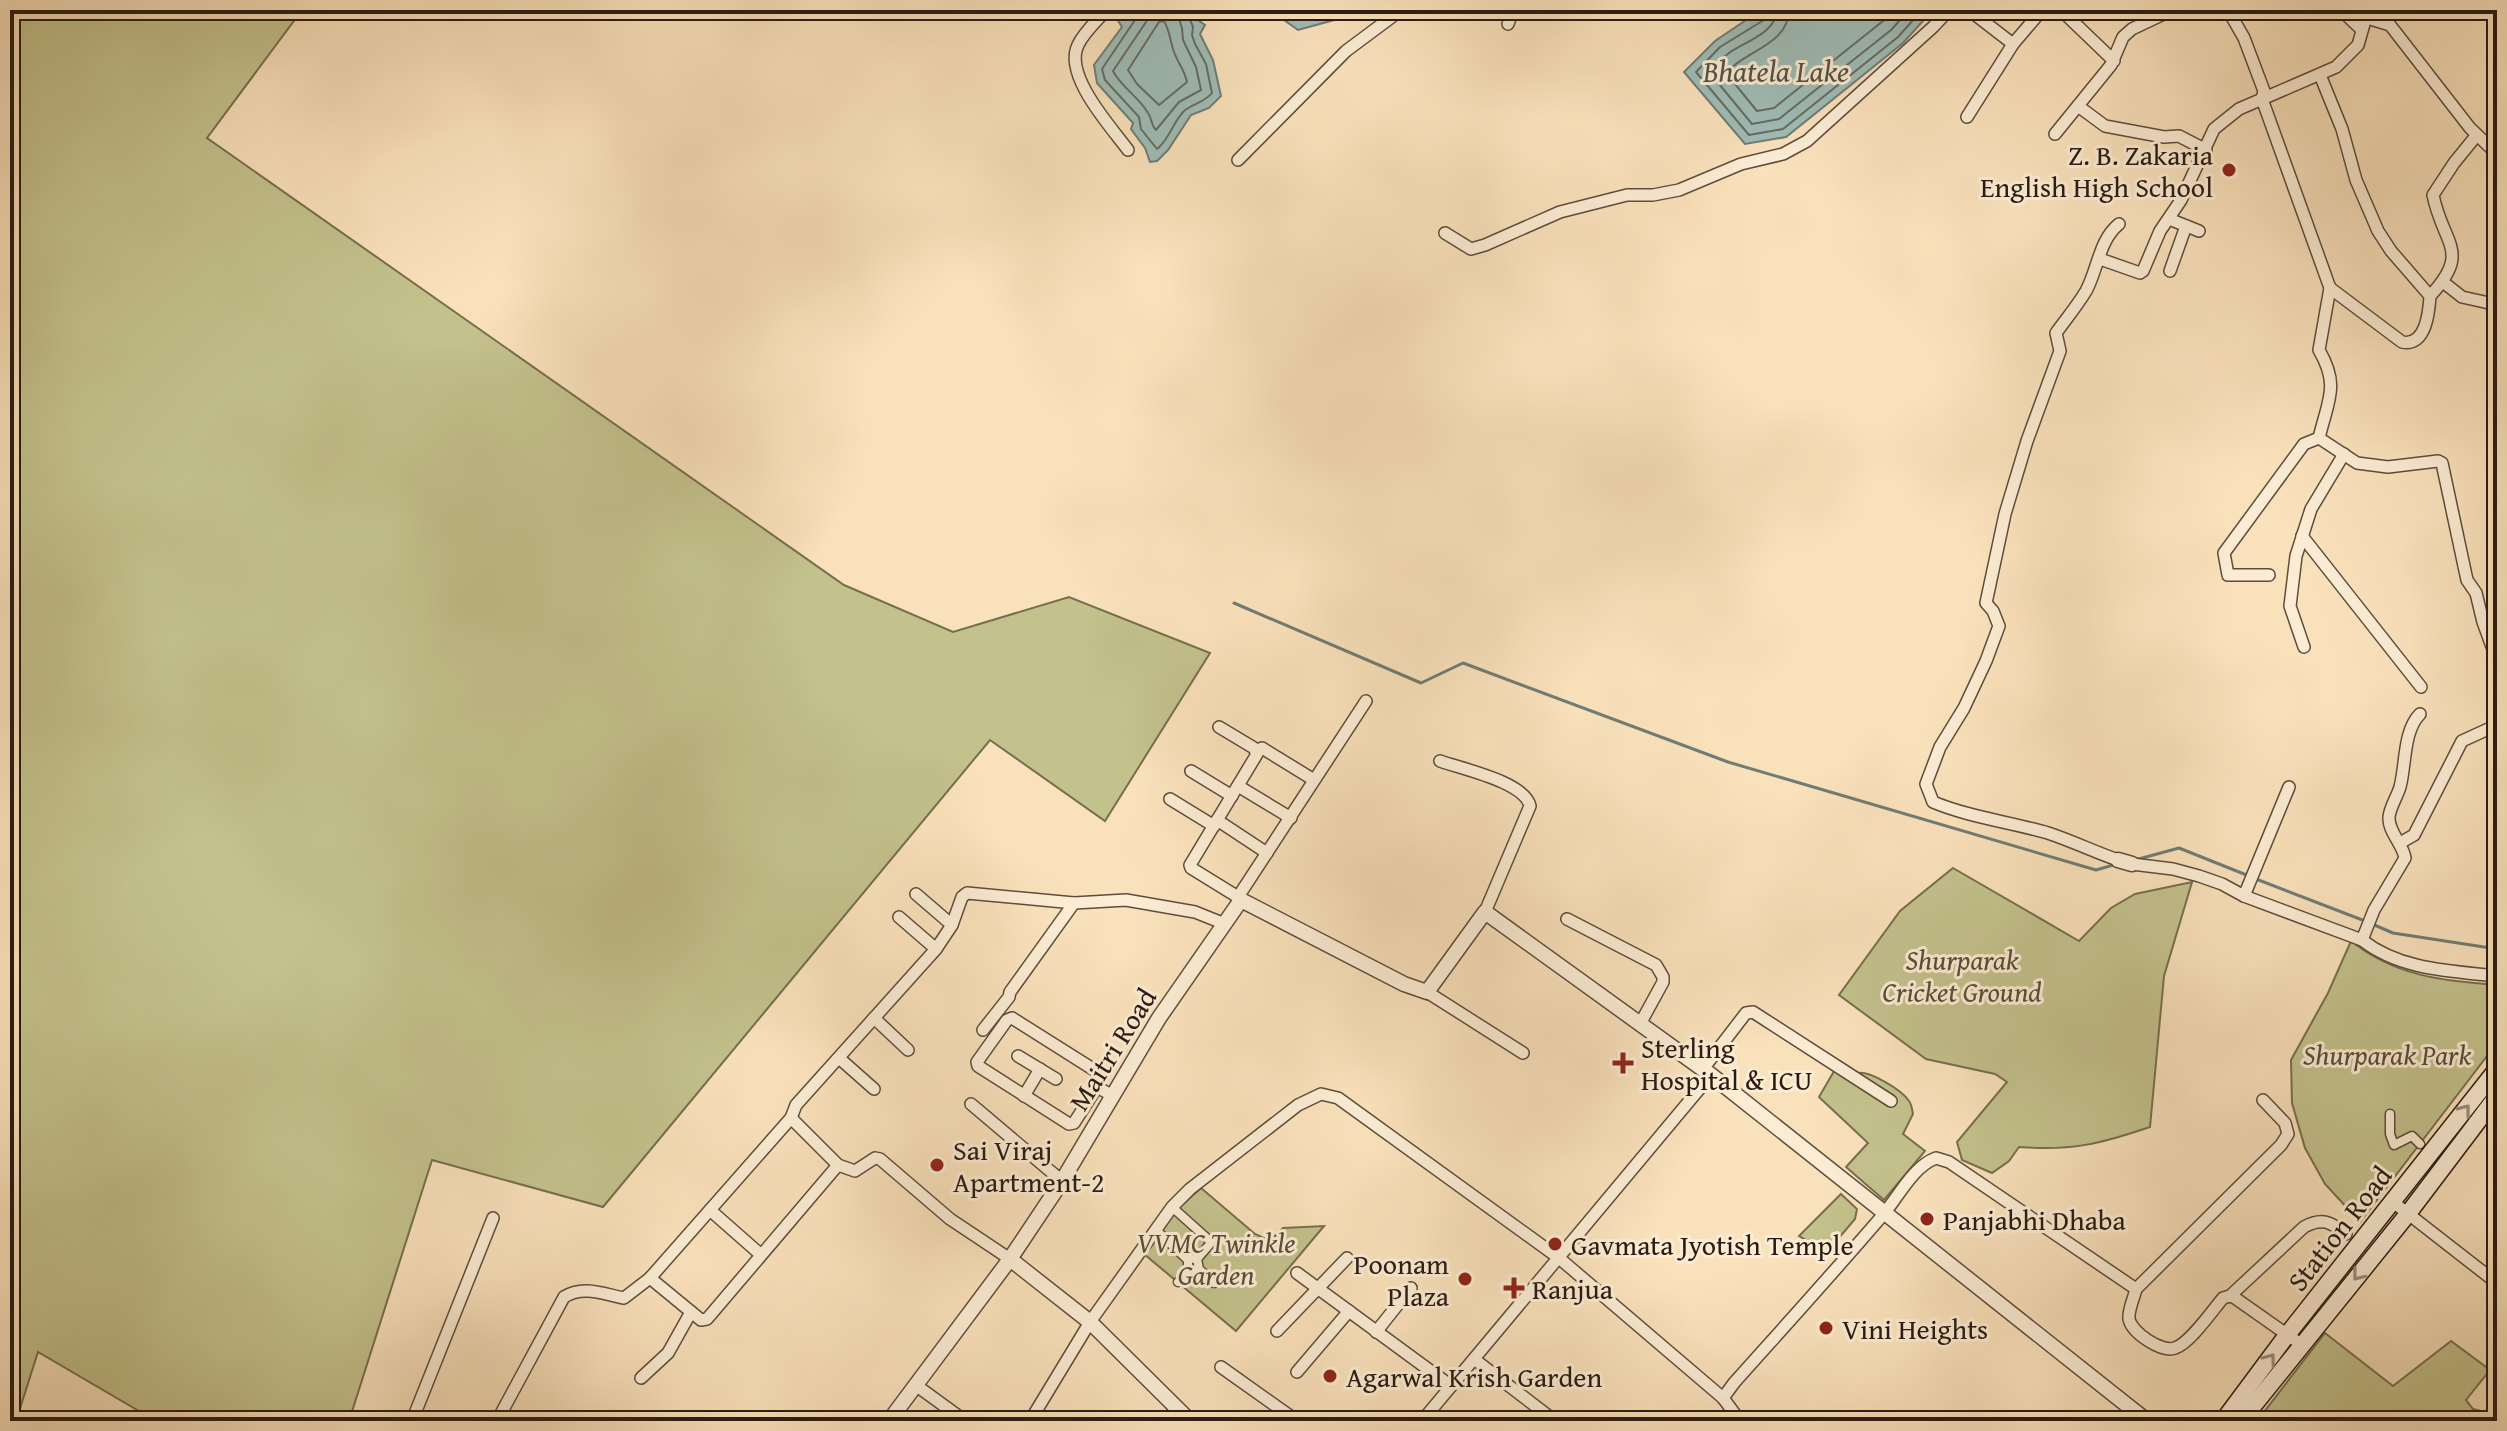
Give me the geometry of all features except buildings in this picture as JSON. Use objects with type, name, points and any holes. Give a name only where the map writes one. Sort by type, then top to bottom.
[{"type":"main road","name":"Station Road","points":[[2241,1421],[2407,1215],[2497,1069]]},
{"type":"main road","name":"Station Road","points":[[2223,1421],[2393,1202],[2497,1096]]},
{"type":"main road","points":[[2367,1235],[2381,1246]]},
{"type":"street","points":[[1106,10],[1078,44],[1079,79],[1128,150]]},
{"type":"street","points":[[1238,160],[1346,51],[1401,10]]},
{"type":"street","points":[[1508,24],[1513,10]]},
{"type":"street","points":[[1445,233],[1471,249],[1560,212],[1627,195],[1653,195],[1679,190],[1741,164],[1783,154],[1807,141],[1949,10]]},
{"type":"street","points":[[1969,10],[2013,44]]},
{"type":"street","points":[[1967,117],[2013,44],[2042,10]]},
{"type":"street","points":[[2061,10],[2114,61]]},
{"type":"street","points":[[2055,134],[2114,61],[2120,42],[2127,33],[2172,10]]},
{"type":"street","points":[[2228,10],[2244,38],[2264,91],[2262,99],[2330,288],[2319,350],[2330,369],[2332,383],[2319,438]]},
{"type":"street","points":[[2341,10],[2362,30]]},
{"type":"street","points":[[2100,259],[2140,273],[2206,150],[2214,129],[2239,109],[2336,67],[2358,45],[2366,13],[2390,25],[2476,136],[2497,154]]},
{"type":"street","points":[[2320,75],[2342,129],[2356,180],[2378,231],[2430,296]]},
{"type":"street","points":[[2078,106],[2105,126],[2164,137],[2179,136],[2206,150]]},
{"type":"street","points":[[2330,288],[2402,342],[2415,340],[2427,320],[2430,296],[2443,282],[2452,264],[2453,252],[2437,214],[2433,195],[2476,136]]},
{"type":"street","points":[[2169,219],[2199,231]]},
{"type":"street","points":[[2119,224],[2102,247],[2086,291],[2056,333],[2060,351],[2027,441],[2005,514],[1986,603],[1999,626],[1986,661],[1964,708],[1940,747],[1926,784],[1933,802],[2049,834],[2125,862],[2199,876],[2244,896],[2363,938],[2378,952],[2405,962],[2450,972],[2497,976]]},
{"type":"street","points":[[2170,271],[2186,226]]},
{"type":"street","points":[[2443,282],[2462,297],[2489,303],[2497,311]]},
{"type":"street","points":[[2319,438],[2357,463],[2388,467],[2442,463],[2467,580],[2476,593],[2497,660]]},
{"type":"street","points":[[2269,575],[2228,575],[2224,553],[2304,444],[2319,438]]},
{"type":"street","points":[[2304,647],[2290,606],[2296,556],[2311,509],[2344,454]]},
{"type":"street","points":[[2302,536],[2421,687]]},
{"type":"street","name":"Maitri Road","points":[[889,1421],[1010,1259],[1062,1181],[1159,1018],[1225,924],[1267,853],[1366,701]]},
{"type":"street","points":[[2363,938],[2374,910],[2405,858],[2389,818],[2400,786],[2415,718],[2420,714]]},
{"type":"street","points":[[2400,843],[2414,835],[2462,741],[2497,725]]},
{"type":"street","points":[[1219,727],[1257,750],[1262,748],[1314,780]]},
{"type":"street","points":[[1257,750],[1191,868],[1239,898],[1404,984],[1427,992],[1523,1053]]},
{"type":"street","points":[[1427,992],[1485,912],[1530,806],[1529,800],[1513,786],[1440,761]]},
{"type":"street","points":[[1191,771],[1291,818]]},
{"type":"street","points":[[2244,896],[2289,787]]},
{"type":"street","points":[[1170,799],[1267,853]]},
{"type":"street","points":[[497,1421],[564,1297],[573,1290],[585,1290],[624,1298],[650,1278],[791,1118],[796,1105],[936,949],[952,925],[962,897],[967,893],[1074,903],[1126,900],[1195,912],[1225,924]]},
{"type":"street","points":[[916,894],[952,925]]},
{"type":"street","points":[[983,1030],[1074,903]]},
{"type":"street","points":[[1485,912],[1707,1072],[2147,1421]]},
{"type":"street","points":[[899,917],[936,949]]},
{"type":"street","points":[[1567,919],[1661,970],[1663,982],[1640,1024]]},
{"type":"street","points":[[1422,1421],[1559,1258],[1707,1072],[1746,1013],[1753,1012],[1891,1101]]},
{"type":"street","points":[[874,1018],[908,1050]]},
{"type":"street","points":[[1097,1087],[1074,1123],[1069,1124],[978,1066],[977,1062],[1007,1020],[1012,1018],[1099,1073],[1095,1083],[1097,1087],[1113,1096]]},
{"type":"street","points":[[1018,1056],[1056,1079]]},
{"type":"street","points":[[839,1058],[874,1089]]},
{"type":"street","points":[[1024,1096],[1040,1069]]},
{"type":"street","points":[[1030,1421],[1090,1322],[1172,1207],[1190,1189],[1298,1105],[1321,1094],[1338,1098],[1559,1258],[1723,1398],[1740,1421]]},
{"type":"street","points":[[2263,1100],[2285,1123],[2288,1134],[2281,1145],[2136,1289],[2129,1316],[2131,1325],[2138,1333],[2167,1349],[2176,1348],[2223,1298],[2230,1296],[2304,1227],[2323,1221],[2332,1223],[2346,1234]]},
{"type":"street","points":[[971,1104],[1062,1181]]},
{"type":"street","points":[[2390,1114],[2390,1134],[2394,1145],[2412,1136],[2420,1144]]},
{"type":"street","points":[[791,1118],[838,1165],[849,1170],[861,1169],[875,1158],[880,1159],[950,1219],[1010,1259],[1090,1322],[1190,1421]]},
{"type":"street","points":[[1723,1398],[1924,1165],[1936,1158],[1949,1162],[2136,1289]]},
{"type":"street","points":[[650,1278],[701,1320],[707,1319],[838,1165]]},
{"type":"street","points":[[2393,1202],[2497,1283]]},
{"type":"street","points":[[1172,1207],[1210,1241],[1178,1282]]},
{"type":"street","points":[[710,1210],[760,1254]]},
{"type":"street","points":[[412,1421],[493,1218]]},
{"type":"street","points":[[1156,1230],[1214,1283]]},
{"type":"street","points":[[1277,1331],[1347,1258]]},
{"type":"street","points":[[1297,1273],[1451,1386]]},
{"type":"street","points":[[1376,1332],[1411,1288]]},
{"type":"street","points":[[2230,1296],[2302,1345]]},
{"type":"street","points":[[1297,1372],[1349,1311]]},
{"type":"street","points":[[641,1378],[668,1353],[691,1312]]},
{"type":"street","points":[[1474,1359],[1555,1421]]},
{"type":"street","points":[[1221,1367],[1297,1421]]},
{"type":"street","points":[[917,1386],[965,1421]]},
{"type":"street","points":[[1166,1421],[1176,1409]]},
{"type":"green space","points":[[10,10],[302,10],[207,138],[844,585],[953,632],[1069,597],[1210,653],[1105,821],[990,740],[603,1207],[432,1160],[349,1421],[156,1421],[38,1352],[16,1421],[10,1421]]},
{"type":"green space","name":"Shurparak Cricket Ground","points":[[1953,868],[2079,941],[2111,908],[2135,894],[2192,882],[2164,976],[2150,1127],[2086,1145],[2019,1147],[2009,1161],[1992,1173],[1962,1160],[1957,1142],[2007,1082],[1995,1074],[1926,1059],[1839,995],[1900,911]]},
{"type":"green space","name":"Shurparak Park","points":[[2351,941],[2385,962],[2420,975],[2497,985],[2497,1043],[2360,1222],[2325,1184],[2305,1148],[2292,1103],[2291,1060],[2328,993]]},
{"type":"green space","points":[[1840,1061],[1858,1073],[1878,1078],[1893,1087],[1911,1106],[1913,1114],[1903,1134],[1925,1151],[1884,1200],[1846,1167],[1868,1143],[1819,1097]]},
{"type":"green space","name":"VVMC Twinkle Garden","points":[[1201,1188],[1255,1234],[1270,1241],[1283,1228],[1324,1226],[1236,1331],[1144,1254],[1175,1211]]},
{"type":"green space","points":[[1841,1194],[1857,1209],[1855,1219],[1827,1252],[1799,1236]]},
{"type":"green space","points":[[2325,1333],[2393,1386],[2451,1341],[2490,1370],[2466,1400],[2473,1409],[2497,1415],[2497,1421],[2257,1421]]},
{"type":"water","points":[[1134,10],[1193,10],[1205,25],[1200,34],[1213,60],[1221,96],[1209,108],[1191,115],[1168,150],[1157,161],[1150,162],[1145,148],[1131,129],[1133,123],[1097,83],[1094,65],[1122,27],[1117,19],[1123,20]]},
{"type":"water","points":[[1270,10],[1357,10],[1349,16],[1298,30]]},
{"type":"water","name":"Bhatela Lake","points":[[1761,10],[1933,10],[1903,43],[1786,137],[1745,144],[1684,72],[1715,41]]},
{"type":"waterway","points":[[1234,603],[1421,683],[1463,663],[1728,762],[2096,870],[2117,864]]},
{"type":"waterway","points":[[2135,860],[2179,848],[2249,876]]},
{"type":"waterway","points":[[2256,879],[2365,921]]},
{"type":"waterway","points":[[2372,924],[2393,933],[2497,949]]},
{"type":"place","name":"Z. B. Zakaria English High School","points":[[2229,170]]},
{"type":"place","name":"Sterling Hospital & ICU","points":[[1623,1063]]},
{"type":"place","name":"Sai Viraj Apartment-2","points":[[937,1165]]},
{"type":"place","name":"Panjabhi Dhaba","points":[[1927,1219]]},
{"type":"place","name":"Gavmata Jyotish Temple","points":[[1555,1244]]},
{"type":"place","name":"Poonam Plaza","points":[[1465,1279]]},
{"type":"place","name":"Ranjua","points":[[1514,1288]]},
{"type":"place","name":"Vini Heights","points":[[1826,1328]]},
{"type":"place","name":"Agarwal Krish Garden","points":[[1330,1376]]}]
